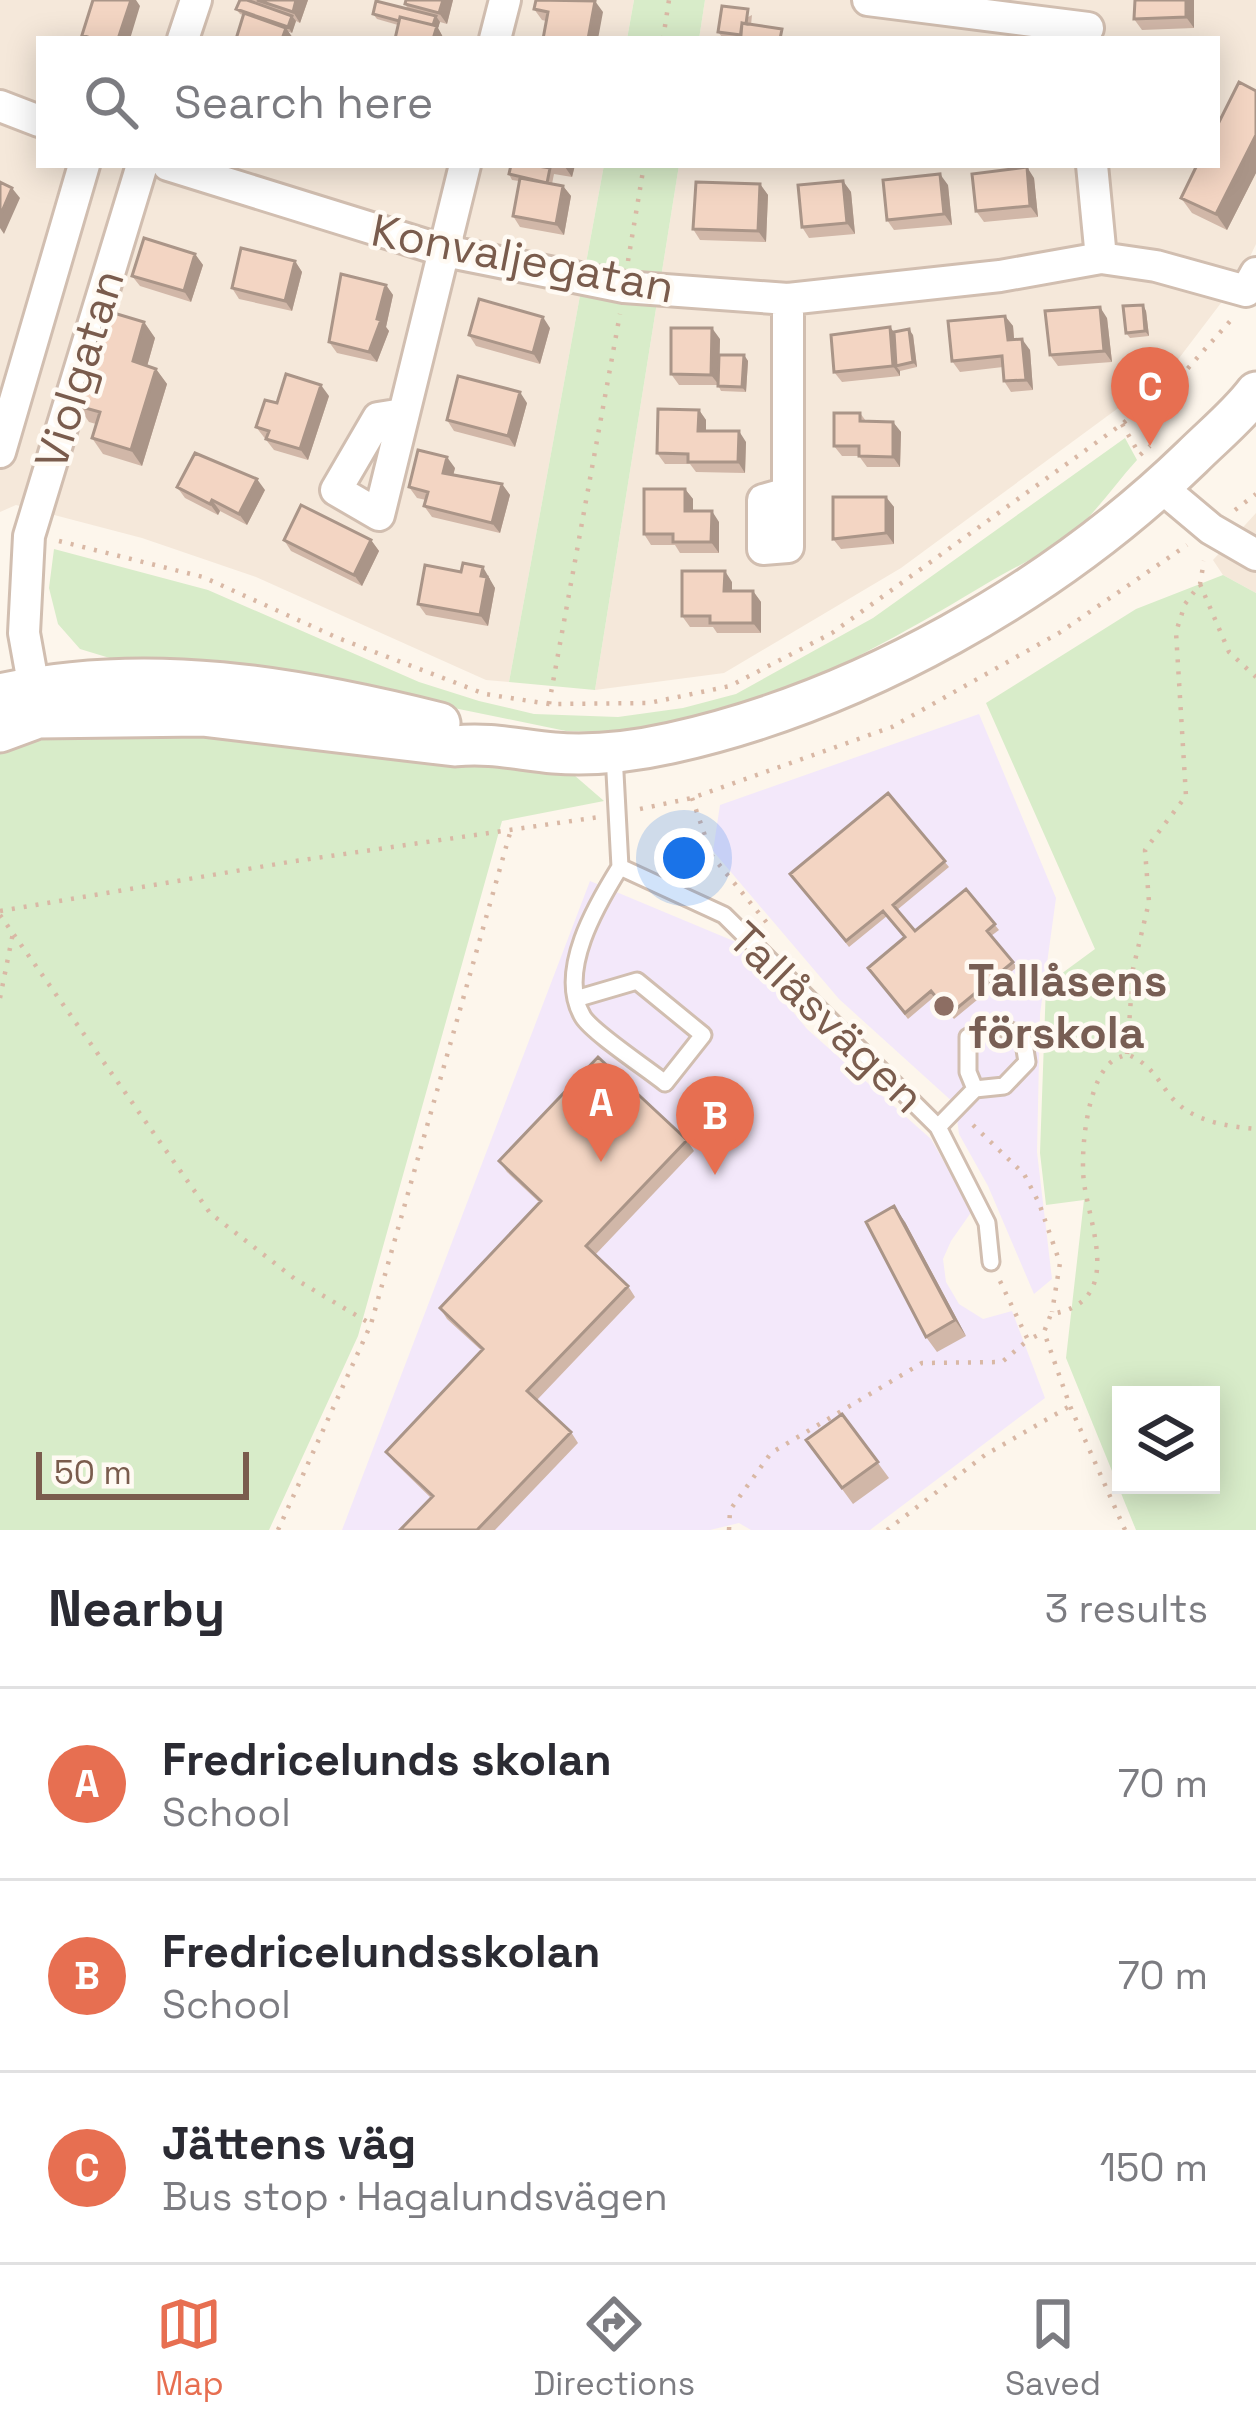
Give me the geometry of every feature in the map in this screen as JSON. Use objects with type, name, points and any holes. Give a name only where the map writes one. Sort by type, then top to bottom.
[{"type":"street","points":[[184,36],[196,0]]},
{"type":"street","points":[[496,36],[505,0]]},
{"type":"street","points":[[868,0],[1088,22]]},
{"type":"street","points":[[0,106],[36,120]]},
{"type":"street","name":"Violgatan","points":[[0,452],[82,168]]},
{"type":"street","name":"Violgatan","points":[[24,700],[29,536],[141,168]]},
{"type":"street","name":"Konvaljegatan","points":[[178,168],[445,251],[624,287],[788,299],[1000,276],[1101,258],[1251,282]]},
{"type":"street","points":[[403,414],[465,168]]},
{"type":"street","points":[[1092,168],[1101,258]]},
{"type":"street","points":[[788,299],[788,494]]},
{"type":"street","points":[[0,732],[24,700],[208,679],[373,706],[460,728],[483,743],[557,753],[671,743],[803,704],[955,630],[1065,565],[1161,487],[1256,392]]},
{"type":"street","points":[[1161,487],[1210,529],[1256,555]]},
{"type":"lane","points":[[579,998],[637,981],[703,1035],[665,1083],[584,1018],[574,980],[585,925],[620,867],[614,751]]},
{"type":"lane","name":"Tallåsvägen","points":[[620,867],[724,915],[938,1127],[987,1223],[991,1262]]},
{"type":"lane","points":[[938,1127],[975,1089],[1004,1086],[1027,1062],[1023,1037],[995,1024],[968,1037],[968,1072],[975,1089]]},
{"type":"path","points":[[663,36],[669,0]]},
{"type":"path","points":[[549,704],[644,168]]},
{"type":"path","points":[[29,536],[85,545],[202,577],[338,638],[484,694],[549,704],[649,703],[730,686],[832,633],[1180,377],[1229,324],[1251,282]]},
{"type":"path","points":[[1122,424],[1140,455],[1150,446]]},
{"type":"path","points":[[1127,1054],[1133,969],[1149,902],[1145,850],[1186,796],[1176,632],[1184,604],[1200,584],[1210,529]]},
{"type":"path","points":[[1200,584],[1229,652],[1256,677]]},
{"type":"path","points":[[278,1530],[371,1324],[509,833]]},
{"type":"path","points":[[0,915],[209,1213],[295,1280],[371,1324]]},
{"type":"path","points":[[0,998],[13,933]]},
{"type":"path","points":[[1127,1054],[1150,1065],[1171,1098],[1208,1123],[1256,1129]]},
{"type":"path","points":[[1125,1530],[1070,1406],[1044,1332],[1051,1313],[1066,1311],[1086,1296],[1100,1270],[1083,1185],[1087,1108],[1109,1064],[1127,1054]]},
{"type":"path","points":[[991,1262],[1028,1340]]},
{"type":"path","points":[[729,1530],[730,1510],[771,1453],[922,1363],[1002,1362],[1044,1332]]},
{"type":"path","points":[[887,1530],[985,1455],[1070,1406]]},
{"type":"shaded area","points":[[0,0],[634,0],[628,36],[36,36],[36,168],[603,168],[509,682],[486,680],[256,577],[142,538],[16,505],[0,512]]},
{"type":"shaded area","points":[[705,0],[1256,0],[1256,244],[1240,278],[1170,370],[901,568],[724,673],[595,690],[679,168],[1220,168],[1220,36],[699,36]]},
{"type":"shaded area","points":[[1256,513],[1256,593],[1223,575],[1213,560]]},
{"type":"shaded area","name":"Tallåsens förskola","points":[[979,714],[1056,898],[1040,1014],[1037,1152],[1052,1279],[1034,1294],[988,1186],[959,1134],[955,1104],[839,999],[713,851],[720,805]]},
{"type":"shaded area","points":[[590,881],[736,942],[807,1029],[931,1139],[972,1211],[943,1259],[946,1282],[959,1304],[983,1319],[1012,1311],[1045,1398],[870,1530],[751,1530],[739,1523],[710,1530],[342,1530]]},
{"type":"green space","points":[[634,0],[705,0],[699,36],[628,36]]},
{"type":"green space","points":[[603,168],[679,168],[595,690],[509,682]]},
{"type":"green space","points":[[1125,438],[1137,460],[1077,529],[1046,550],[893,638],[788,688],[734,708],[623,731],[566,731],[220,660],[113,659],[80,649],[58,624],[49,588],[54,549],[208,590],[419,682],[479,701],[534,714],[618,717],[683,708],[736,694],[873,618]]},
{"type":"green space","points":[[1223,575],[1256,593],[1256,1530],[1136,1530],[1121,1494],[1220,1494],[1220,1386],[1112,1386],[1112,1471],[1066,1358],[1084,1200],[1046,1205],[1040,1153],[1046,985],[1095,949],[986,703],[1136,609]]},
{"type":"green space","points":[[224,735],[352,744],[574,775],[604,801],[502,821],[358,1336],[269,1530],[0,1530],[0,753],[48,738]]},
{"type":"building","points":[[93,0],[131,0],[119,36],[82,35]]},
{"type":"building","points":[[240,0],[292,16],[288,27],[236,9]]},
{"type":"building","points":[[257,0],[296,0],[293,12]]},
{"type":"building","points":[[406,0],[443,0],[439,13],[405,4]]},
{"type":"building","points":[[536,0],[595,1],[589,36],[544,36],[548,12],[534,9]]},
{"type":"building","points":[[1135,0],[1186,0],[1186,17],[1134,19]]},
{"type":"building","points":[[376,1],[436,16],[433,25],[373,14]]},
{"type":"building","points":[[722,6],[748,9],[741,35],[718,32]]},
{"type":"building","points":[[244,13],[286,28],[283,36],[237,36]]},
{"type":"building","points":[[400,17],[437,26],[434,36],[396,36]]},
{"type":"building","points":[[742,23],[782,29],[781,36],[740,36]]},
{"type":"building","points":[[1239,82],[1256,91],[1256,135],[1216,214],[1181,198],[1196,168],[1220,168],[1220,120]]},
{"type":"building","points":[[510,168],[550,168],[547,183],[509,174]]},
{"type":"building","points":[[1027,168],[1030,206],[976,211],[972,174]]},
{"type":"building","points":[[940,174],[944,214],[887,220],[883,180]]},
{"type":"building","points":[[520,178],[563,186],[556,224],[513,216]]},
{"type":"building","points":[[843,181],[847,223],[802,227],[798,185]]},
{"type":"building","points":[[0,182],[12,188],[0,216]]},
{"type":"building","points":[[696,182],[760,184],[758,231],[693,229]]},
{"type":"building","points":[[144,238],[195,254],[184,291],[132,276]]},
{"type":"building","points":[[241,248],[295,261],[285,301],[232,288]]},
{"type":"building","points":[[341,274],[386,285],[377,319],[381,320],[369,352],[329,342]]},
{"type":"building","points":[[479,299],[543,317],[533,353],[469,335]]},
{"type":"building","points":[[1143,305],[1145,331],[1126,333],[1123,306]]},
{"type":"building","points":[[1100,307],[1104,351],[1050,355],[1045,311]]},
{"type":"building","points":[[107,311],[144,322],[133,361],[156,369],[131,450],[92,438],[100,412],[78,406]]},
{"type":"building","points":[[1005,316],[1008,340],[1022,339],[1026,380],[1004,381],[1002,356],[952,361],[948,321]]},
{"type":"building","points":[[890,327],[893,366],[834,372],[831,335]]},
{"type":"building","points":[[671,328],[712,328],[711,375],[671,374]]},
{"type":"building","points":[[909,329],[913,362],[896,366],[894,332]]},
{"type":"building","points":[[719,355],[744,355],[742,387],[718,386]]},
{"type":"building","points":[[286,374],[321,385],[300,449],[266,439],[269,431],[256,427],[265,400],[277,403]]},
{"type":"building","points":[[458,376],[520,392],[508,436],[447,420]]},
{"type":"building","points":[[658,409],[699,410],[698,431],[739,431],[738,462],[688,462],[688,454],[657,453]]},
{"type":"building","points":[[834,413],[860,413],[860,421],[893,422],[893,457],[859,456],[859,446],[834,446]]},
{"type":"building","points":[[418,450],[447,457],[443,473],[502,484],[492,523],[424,506],[428,492],[409,487]]},
{"type":"building","points":[[195,453],[257,479],[239,514],[177,487]]},
{"type":"building","points":[[644,489],[685,489],[685,511],[712,511],[711,542],[673,542],[673,534],[644,534]]},
{"type":"building","points":[[833,497],[886,497],[886,533],[833,539]]},
{"type":"building","points":[[301,505],[371,540],[354,575],[284,540]]},
{"type":"building","points":[[463,563],[483,567],[481,576],[487,577],[480,615],[418,604],[425,565],[461,572]]},
{"type":"building","points":[[682,571],[725,571],[724,591],[753,591],[753,623],[710,623],[710,616],[682,616]]},
{"type":"building","points":[[888,793],[945,861],[893,905],[915,931],[966,889],[995,924],[987,931],[1013,962],[950,1014],[931,991],[905,1013],[868,968],[905,937],[883,911],[846,941],[790,874]]},
{"type":"building","points":[[598,1057],[687,1140],[586,1246],[628,1286],[527,1391],[571,1432],[477,1530],[400,1530],[433,1496],[386,1452],[483,1349],[440,1308],[541,1201],[499,1161]]},
{"type":"building","points":[[894,1206],[955,1320],[926,1337],[866,1222]]},
{"type":"building","points":[[842,1414],[878,1462],[842,1488],[806,1440]]},
{"type":"place","name":"Jättens väg","points":[[1150,446]]},
{"type":"place","name":"Tallåsens förskola","points":[[944,1006]]},
{"type":"place","name":"Fredricelunds skolan","points":[[601,1162]]},
{"type":"place","name":"Fredricelundsskolan","points":[[715,1175]]}]
